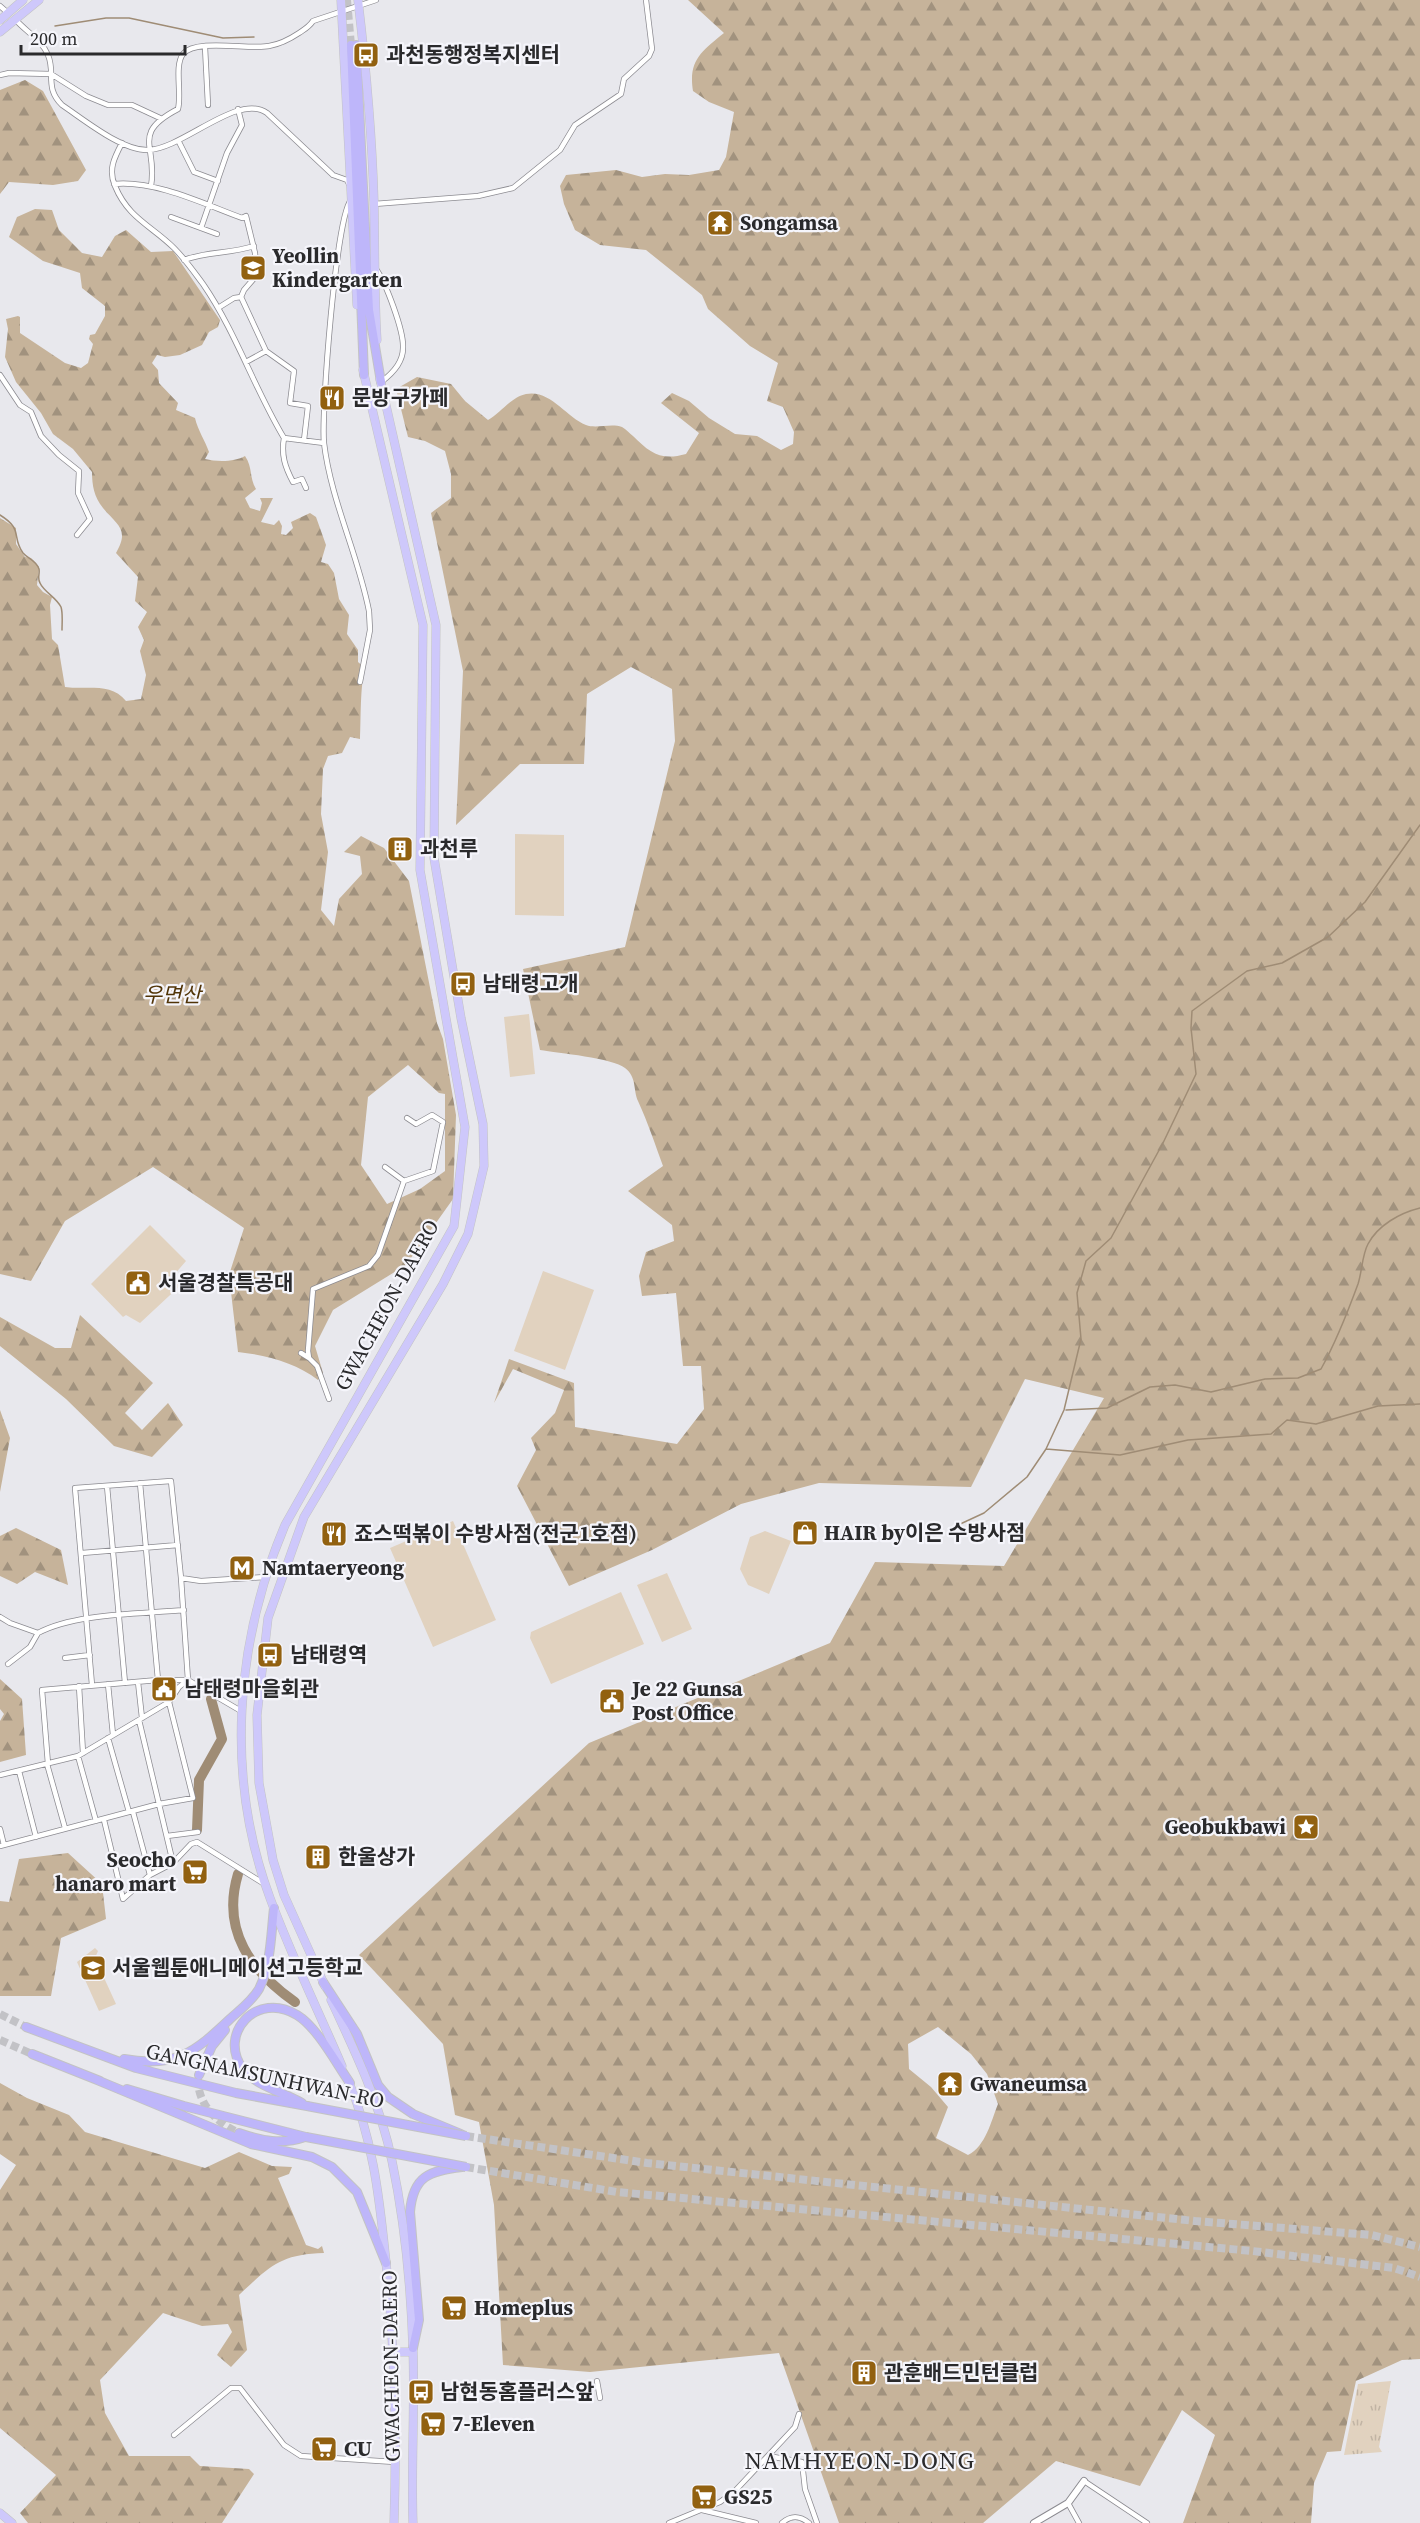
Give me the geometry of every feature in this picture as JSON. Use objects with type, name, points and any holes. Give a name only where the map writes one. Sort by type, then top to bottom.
[{"type":"highway","points":[[364,375],[353,45],[369,310],[381,382]]},
{"type":"highway","points":[[199,2075],[212,2046],[260,1987],[268,1958],[274,1908]]},
{"type":"highway","name":"GANGNAMSUNHWAN-RO","points":[[26,2027],[136,2068],[188,2082],[466,2136],[401,2107],[378,2085],[357,2034],[323,1982]]},
{"type":"highway","points":[[100,2054],[150,2062],[183,2056],[210,2038],[251,2000]]},
{"type":"highway","points":[[307,2106],[251,2077],[237,2059],[235,2051],[237,2032],[250,2015],[257,2010],[264,2007],[281,2007],[299,2016],[309,2025],[350,2083]]},
{"type":"highway","name":"GANGNAMSUNHWAN-RO","points":[[32,2054],[97,2080],[184,2106],[306,2137],[466,2167],[430,2173],[419,2181],[411,2197],[419,2320],[413,2350]]},
{"type":"highway","points":[[97,2080],[251,2144],[312,2157],[332,2167],[357,2192],[386,2263]]},
{"type":"highway","points":[[239,2133],[277,2142],[292,2142],[306,2137]]},
{"type":"main road","points":[[0,20],[23,0]]},
{"type":"main road","points":[[0,32],[39,0]]},
{"type":"main road","name":"GWACHEON-DAERO","points":[[341,0],[361,359],[423,625],[420,870],[465,1127],[454,1226],[285,1525],[265,1577],[246,1658],[242,1711],[243,1772],[247,1811],[270,1898],[350,2083],[368,2136],[378,2187],[391,2306],[396,2462],[394,2523]]},
{"type":"main road","points":[[358,2],[374,204],[374,291],[381,382]]},
{"type":"main road","name":"GWACHEON-DAERO","points":[[381,382],[436,625],[434,858],[461,1017],[483,1124],[484,1166],[468,1234],[442,1284],[304,1517],[268,1617],[257,1715],[259,1783],[273,1860],[284,1895],[350,2038],[378,2113],[392,2159],[405,2239],[413,2350],[411,2459],[413,2523]]},
{"type":"main road","points":[[344,1420],[357,1427]]},
{"type":"main road","points":[[242,1711],[257,1715]]},
{"type":"main road","points":[[270,1898],[284,1895]]},
{"type":"main road","points":[[393,2352],[413,2350]]},
{"type":"main road","points":[[0,2513],[12,2523]]},
{"type":"street","points":[[151,186],[153,171],[147,150],[150,130],[160,118],[178,109],[181,98],[179,64],[183,54],[192,48],[268,46],[288,40],[310,26],[313,21],[342,13],[358,2],[376,0]]},
{"type":"street","points":[[374,204],[478,196],[513,188],[560,150],[575,125],[621,94],[624,79],[649,56],[652,43],[646,0]]},
{"type":"street","points":[[0,6],[8,13]]},
{"type":"street","points":[[15,19],[39,42],[48,55],[54,96],[62,105],[122,143],[147,150],[179,142],[238,109],[260,109],[333,175],[347,180],[350,186]]},
{"type":"street","points":[[205,47],[208,105]]},
{"type":"street","points":[[0,75],[9,73],[51,74],[86,96],[108,105],[132,105],[160,118]]},
{"type":"street","points":[[201,228],[227,153],[242,125],[238,109]]},
{"type":"street","points":[[179,142],[194,172],[218,181]]},
{"type":"street","points":[[122,143],[114,159],[111,173],[124,204],[135,218],[160,236],[184,260],[218,308],[284,438],[282,453],[287,470],[294,482],[302,479],[306,488]]},
{"type":"street","points":[[114,184],[130,182],[151,186],[242,218],[246,216],[254,246],[256,275],[241,297],[266,351],[294,371],[290,403],[308,406],[304,441]]},
{"type":"street","points":[[351,200],[343,217],[331,315],[324,443],[336,498],[369,611],[370,630],[360,682]]},
{"type":"street","points":[[171,217],[217,234]]},
{"type":"street","points":[[184,260],[201,254],[227,254],[254,246]]},
{"type":"street","points":[[374,267],[383,279],[402,335],[404,350],[395,370],[381,382]]},
{"type":"street","points":[[218,308],[234,298],[241,297]]},
{"type":"street","points":[[246,362],[266,351]]},
{"type":"street","points":[[0,375],[20,405],[31,412],[41,435],[59,455],[79,471],[78,493],[90,519],[77,535]]},
{"type":"street","points":[[284,438],[324,443]]},
{"type":"street","points":[[404,1181],[433,1171],[443,1122],[432,1115],[416,1124],[407,1118]]},
{"type":"street","points":[[385,1167],[404,1181]]},
{"type":"street","points":[[309,1358],[312,1289],[369,1266],[378,1255],[404,1181]]},
{"type":"street","points":[[301,1353],[317,1366],[328,1399]]},
{"type":"street","points":[[92,1685],[75,1488],[171,1481],[184,1610],[188,1680]]},
{"type":"street","points":[[140,1483],[158,1680]]},
{"type":"street","points":[[107,1486],[124,1683]]},
{"type":"street","points":[[82,1554],[178,1545]]},
{"type":"street","points":[[181,1578],[201,1581],[265,1577]]},
{"type":"street","points":[[8,1664],[30,1647],[38,1633],[52,1625],[87,1619],[184,1610]]},
{"type":"street","points":[[0,1617],[38,1633]]},
{"type":"street","points":[[64,1658],[90,1655]]},
{"type":"street","points":[[65,1828],[48,1764],[42,1690],[158,1680],[188,1680],[242,1711]]},
{"type":"street","points":[[0,1776],[80,1755],[169,1702],[179,1687],[188,1680]]},
{"type":"street","points":[[138,1682],[141,1719],[173,1863]]},
{"type":"street","points":[[108,1684],[111,1737],[150,1875]]},
{"type":"street","points":[[79,1686],[80,1755],[96,1821]]},
{"type":"street","points":[[0,1829],[2,1845],[159,1804],[193,1798],[169,1702]]},
{"type":"street","points":[[19,1771],[36,1836]]},
{"type":"street","points":[[104,1820],[123,1899],[150,1875],[173,1863],[191,1844],[197,1842],[266,1885]]},
{"type":"street","points":[[167,1836],[198,1832]]},
{"type":"street","points":[[597,2381],[600,2398]]},
{"type":"street","points":[[174,2435],[231,2388],[240,2388],[284,2445],[301,2456],[396,2462]]},
{"type":"street","points":[[669,2523],[702,2510],[734,2492],[795,2427],[799,2414]]},
{"type":"street","points":[[768,2456],[802,2463],[806,2489],[817,2523]]},
{"type":"street","points":[[1034,2523],[1068,2503],[1084,2481],[1147,2523]]},
{"type":"street","points":[[1068,2503],[1078,2523]]},
{"type":"street","points":[[702,2510],[757,2523]]},
{"type":"street","points":[[782,2523],[793,2517],[802,2518],[809,2523]]},
{"type":"green space","points":[[688,0],[1420,0],[1420,2359],[1402,2360],[1356,2381],[1341,2451],[1327,2452],[1314,2483],[1311,2523],[1183,2523],[1215,2435],[1182,2410],[1140,2486],[1056,2461],[983,2523],[839,2523],[779,2353],[590,2372],[503,2365],[494,2205],[479,2122],[455,2115],[443,2044],[359,1955],[589,1743],[830,1643],[875,1562],[1004,1566],[1104,1398],[1025,1379],[971,1487],[819,1483],[741,1504],[652,1550],[569,1586],[517,1486],[536,1450],[531,1438],[555,1413],[564,1390],[513,1369],[494,1403],[509,1359],[574,1383],[575,1427],[677,1444],[704,1409],[701,1366],[683,1366],[676,1293],[642,1296],[639,1276],[646,1252],[674,1241],[672,1225],[628,1191],[663,1166],[636,1097],[631,1075],[619,1064],[609,1061],[540,1050],[523,969],[625,947],[675,741],[672,689],[631,667],[587,694],[584,764],[520,764],[456,825],[463,671],[431,513],[451,498],[451,474],[445,451],[425,441],[408,437],[396,389],[417,377],[451,384],[465,401],[488,420],[516,398],[526,394],[535,394],[550,400],[586,425],[622,427],[651,451],[670,457],[686,454],[699,433],[661,403],[672,393],[689,401],[709,418],[735,434],[757,436],[781,450],[793,444],[794,432],[783,407],[767,401],[778,363],[750,346],[708,309],[702,295],[646,250],[600,245],[575,230],[564,204],[560,186],[566,175],[616,170],[642,177],[665,174],[689,175],[719,170],[726,157],[734,112],[709,102],[693,91],[692,80],[698,57],[724,33]],"holes":[[[938,2027],[971,2054],[987,2074],[998,2104],[984,2139],[968,2155],[936,2138],[948,2107],[931,2087],[909,2069],[908,2044]]]},
{"type":"green space","points":[[25,80],[43,91],[86,170],[78,181],[53,185],[9,182],[0,194],[0,90]]},
{"type":"green space","name":"우면산","points":[[35,209],[52,210],[59,230],[82,253],[102,257],[115,236],[126,230],[151,252],[173,251],[220,320],[218,327],[209,332],[202,345],[180,355],[165,357],[157,355],[152,363],[158,370],[159,383],[178,403],[176,410],[195,418],[209,452],[205,459],[226,461],[245,456],[256,489],[245,498],[250,508],[260,511],[262,503],[260,498],[273,498],[261,522],[274,525],[279,520],[282,526],[281,534],[286,535],[293,528],[291,522],[310,513],[316,517],[326,545],[321,562],[328,564],[334,573],[339,599],[349,615],[347,634],[358,650],[358,662],[365,668],[361,693],[360,739],[350,737],[342,753],[328,756],[323,769],[321,814],[328,852],[321,910],[334,926],[339,899],[362,874],[360,856],[344,852],[361,836],[384,848],[409,881],[437,1023],[443,1039],[456,1115],[453,1199],[406,1265],[333,1310],[315,1346],[323,1373],[318,1380],[280,1361],[238,1352],[229,1275],[244,1228],[153,1167],[65,1221],[31,1281],[0,1274],[0,518],[16,528],[16,544],[25,557],[31,558],[39,567],[37,585],[52,597],[50,605],[52,639],[58,645],[65,687],[106,689],[120,695],[126,701],[141,699],[146,675],[140,651],[144,640],[138,627],[147,612],[135,601],[138,577],[116,553],[122,538],[120,528],[97,500],[92,472],[73,449],[53,434],[41,413],[16,382],[5,357],[8,329],[6,319],[18,316],[20,317],[20,333],[65,363],[81,368],[88,363],[93,344],[89,339],[90,335],[95,334],[105,316],[105,306],[82,288],[80,273],[43,261],[9,237],[17,217]],"holes":[[[408,1065],[439,1093],[445,1094],[445,1171],[420,1189],[387,1204],[361,1165],[368,1097]]]},
{"type":"green space","points":[[515,834],[564,835],[564,916],[515,915]]},
{"type":"green space","points":[[529,1014],[535,1074],[510,1077],[504,1017]]},
{"type":"green space","points":[[150,1225],[186,1261],[174,1275],[183,1283],[140,1323],[126,1315],[123,1317],[91,1284]]},
{"type":"green space","points":[[543,1271],[594,1290],[565,1370],[514,1351]]},
{"type":"green space","points":[[80,1315],[153,1383],[125,1413],[142,1430],[168,1403],[183,1425],[152,1457],[114,1446],[66,1399],[0,1346],[0,1317],[55,1348],[71,1348]]},
{"type":"green space","points":[[0,1410],[10,1438],[0,1492]]},
{"type":"green space","points":[[453,1521],[496,1620],[433,1647],[390,1548]]},
{"type":"green space","points":[[16,1528],[61,1550],[68,1585],[35,1572],[17,1584],[0,1576],[0,1536]]},
{"type":"green space","points":[[765,1531],[791,1541],[769,1594],[748,1585],[740,1569],[750,1537]]},
{"type":"green space","points":[[667,1573],[692,1629],[662,1642],[637,1585]]},
{"type":"green space","points":[[621,1592],[644,1644],[551,1684],[530,1638],[531,1632]]},
{"type":"green space","points":[[0,1679],[22,1699],[26,1755],[0,1762],[0,1721],[4,1714],[0,1709]]},
{"type":"green space","points":[[68,1853],[102,1884],[106,1919],[61,1938],[51,1996],[0,1996],[0,1901],[9,1902],[19,1859]]},
{"type":"green space","points":[[95,1948],[98,1951],[95,1958],[116,2004],[99,2011],[77,1962]]},
{"type":"green space","points":[[0,2083],[27,2098],[69,2115],[85,2132],[205,2168],[239,2152],[272,2166],[292,2167],[289,2174],[278,2178],[306,2245],[318,2249],[322,2246],[324,2253],[286,2259],[267,2270],[239,2295],[247,2350],[231,2367],[217,2355],[232,2332],[228,2324],[202,2326],[163,2313],[100,2380],[105,2413],[129,2456],[190,2456],[200,2466],[249,2469],[254,2474],[222,2523],[28,2523],[20,2513],[56,2475],[0,2428],[0,2190],[16,2165],[0,2154]]},
{"type":"green space","points":[[1391,2381],[1379,2447],[1382,2452],[1344,2455],[1358,2384]]},
{"type":"waterway","points":[[55,26],[106,18],[129,18],[223,38],[254,37]]},
{"type":"waterway","points":[[0,515],[15,529],[23,553],[38,566],[42,586],[61,607],[62,630]]},
{"type":"waterway","points":[[1046,1449],[1064,1410],[1081,1339],[1077,1293],[1086,1261],[1111,1238],[1163,1143],[1196,1074],[1191,1028],[1192,1011],[1247,971],[1282,963],[1328,937],[1365,902],[1420,825]]},
{"type":"waterway","points":[[1066,1410],[1107,1408],[1150,1387],[1175,1385],[1211,1392],[1265,1379],[1298,1378],[1321,1369],[1354,1295],[1364,1253],[1372,1237],[1390,1221],[1420,1208]]},
{"type":"waterway","points":[[956,1526],[984,1513],[1027,1477],[1046,1449],[1120,1455],[1188,1440],[1271,1434],[1287,1420],[1316,1424],[1378,1406],[1420,1404]]},
{"type":"waterway","points":[[197,1830],[199,1780],[222,1739],[211,1699]]},
{"type":"waterway","points":[[238,1874],[234,1895],[234,1914],[237,1931],[244,1948],[265,1977],[295,2002]]},
{"type":"tunnel","points":[[347,0],[351,45]]},
{"type":"tunnel","points":[[0,2014],[26,2027]]},
{"type":"tunnel","points":[[0,2040],[32,2054]]},
{"type":"tunnel","points":[[198,2078],[201,2096],[210,2112],[223,2124],[239,2133]]},
{"type":"tunnel","points":[[466,2136],[647,2163],[1195,2221],[1372,2235],[1420,2247]]},
{"type":"tunnel","points":[[466,2167],[617,2192],[1252,2251],[1394,2268],[1420,2277]]},
{"type":"place","name":"과천동행정복지센터","points":[[366,55]]},
{"type":"place","name":"Songamsa","points":[[720,223]]},
{"type":"place","name":"Yeollin Kindergarten","points":[[253,268]]},
{"type":"place","name":"문방구카페","points":[[332,398]]},
{"type":"place","name":"과천루","points":[[400,849]]},
{"type":"place","name":"남태령고개","points":[[463,984]]},
{"type":"place","name":"서울경찰특공대","points":[[138,1283]]},
{"type":"place","name":"HAIR by이은 수방사점","points":[[805,1533]]},
{"type":"place","name":"죠스떡볶이 수방사점(전군1호점)","points":[[334,1534]]},
{"type":"place","name":"Namtaeryeong","points":[[242,1568]]},
{"type":"place","name":"남태령역","points":[[270,1655]]},
{"type":"place","name":"남태령마을회관","points":[[164,1689]]},
{"type":"place","name":"Je 22 Gunsa Post Office","points":[[612,1701]]},
{"type":"place","name":"Geobukbawi","points":[[1306,1827]]},
{"type":"place","name":"한울상가","points":[[318,1857]]},
{"type":"place","name":"Seocho hanaro mart","points":[[195,1872]]},
{"type":"place","name":"서울웹툰애니메이션고등학교","points":[[93,1968]]},
{"type":"place","name":"Gwaneumsa","points":[[950,2084]]},
{"type":"place","name":"Homeplus","points":[[454,2308]]},
{"type":"place","name":"관훈배드민턴클럽","points":[[864,2373]]},
{"type":"place","name":"남현동홈플러스앞","points":[[421,2392]]},
{"type":"place","name":"7-Eleven","points":[[433,2424]]},
{"type":"place","name":"CU","points":[[324,2449]]},
{"type":"place","name":"GS25","points":[[704,2497]]},
{"type":"district","name":"NAMHYEON-DONG","points":[[860,2461]]}]
